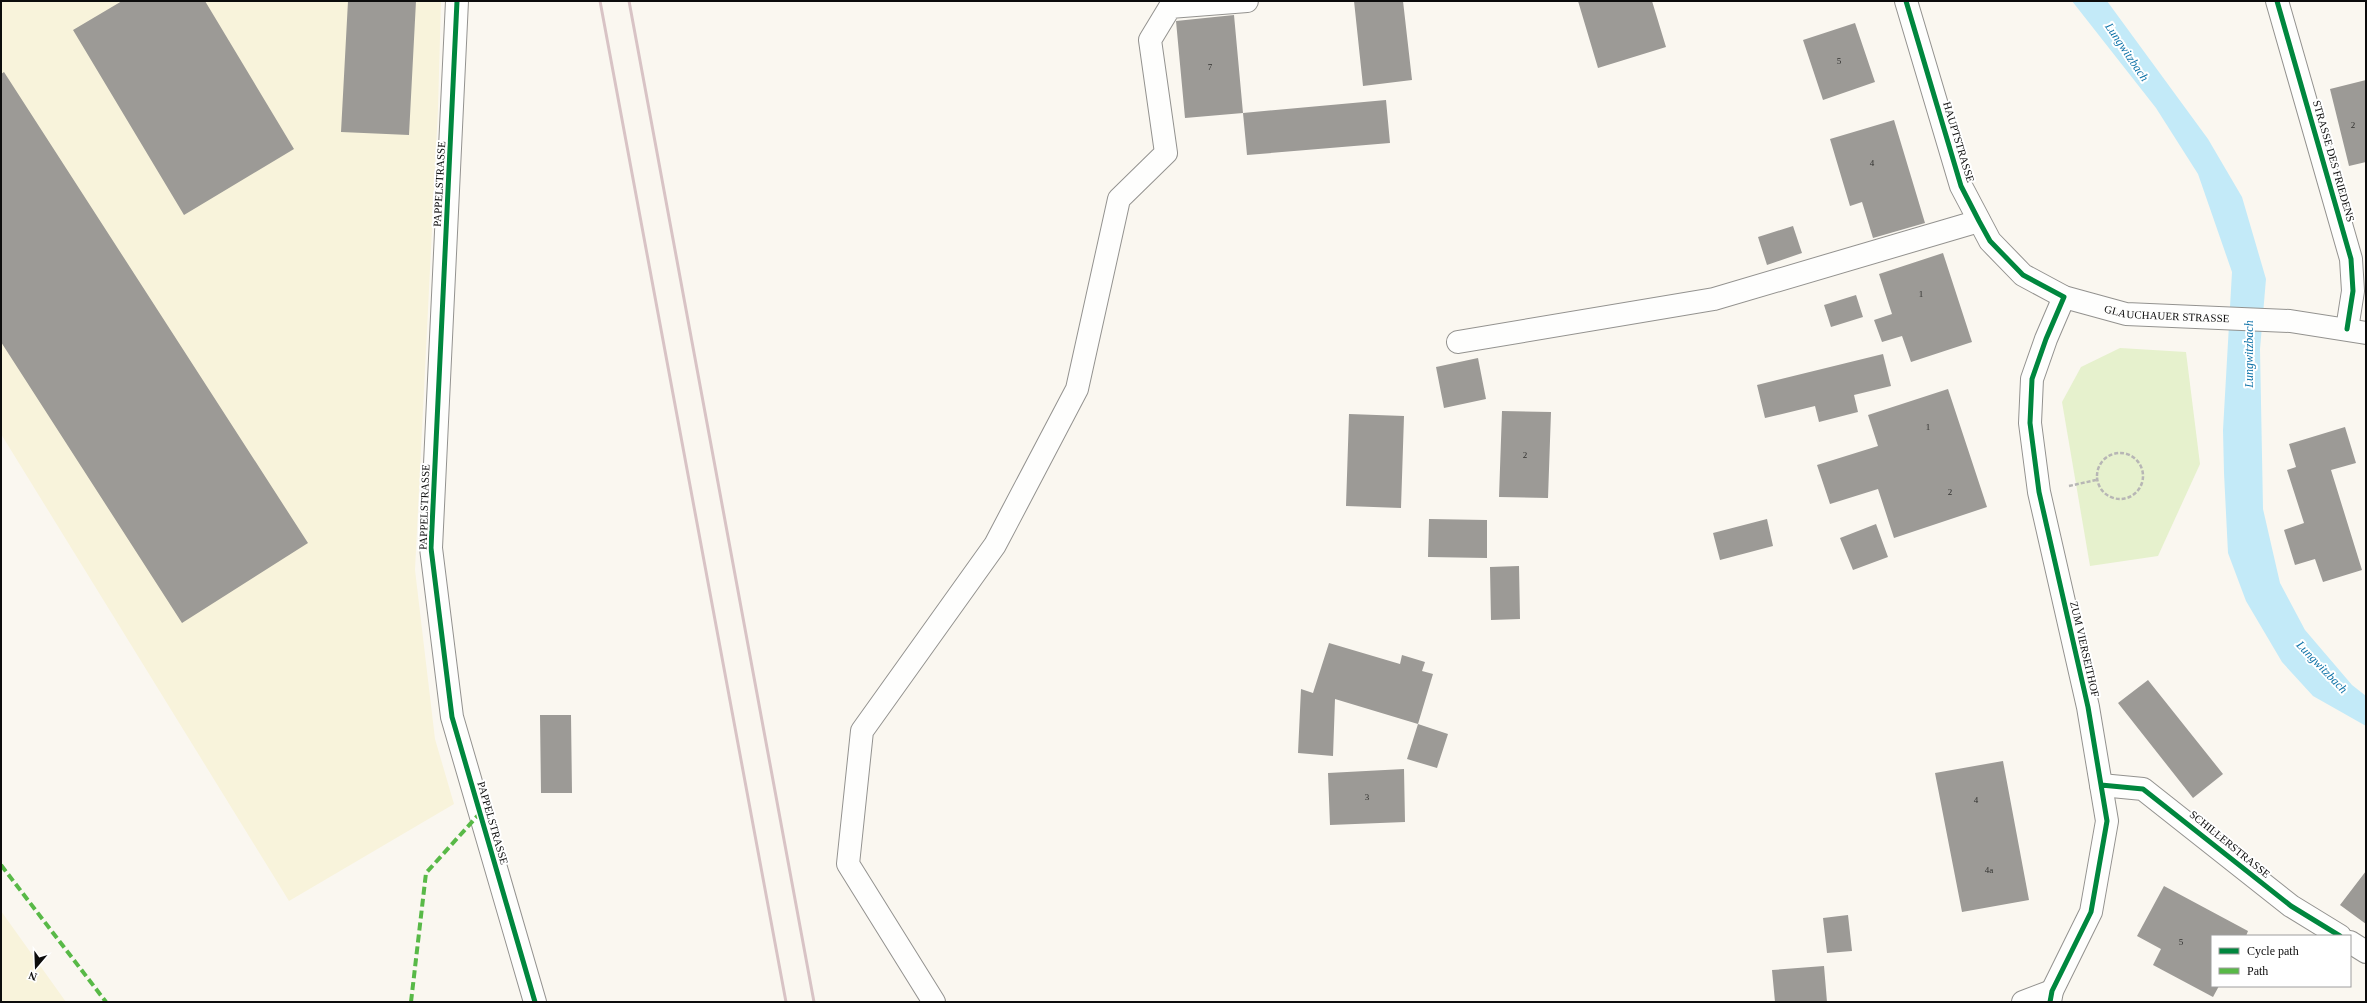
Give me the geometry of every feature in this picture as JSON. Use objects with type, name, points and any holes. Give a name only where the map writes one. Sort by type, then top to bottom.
[{"type":"street","name":"PAPPELSTRASSE","points":[[457,1],[431,548],[452,717],[535,1002]]},
{"type":"street","points":[[934,1002],[848,864],[862,731],[995,545],[1077,389],[1119,199],[1166,153],[1150,40],[1170,7],[1246,1]]},
{"type":"street","name":"HAUPTSTRASSE","points":[[1906,1],[1961,186],[1990,241],[2023,275],[2064,297]]},
{"type":"street","name":"STRASSE DES FRIEDENS","points":[[2277,1],[2351,259],[2352,291],[2357,331]]},
{"type":"street","points":[[1458,342],[1714,299],[1979,220]]},
{"type":"street","name":"GLAUCHAUER STRASSE","points":[[2064,297],[2126,314],[2186,318],[2290,321],[2357,331]]},
{"type":"street","name":"ZUM VIERSEITHOF","points":[[2051,996],[2091,912],[2107,821],[2088,707],[2039,492],[2030,423],[2032,379],[2046,339],[2064,297]]},
{"type":"street","name":"SCHILLERSTRASSE","points":[[2101,785],[2143,788],[2291,906],[2338,935]]},
{"type":"street","points":[[2351,943],[2366,952]]},
{"type":"street","points":[[2023,1002],[2051,996]]},
{"type":"path","points":[[2112,453],[2128,454],[2141,464],[2143,481],[2135,495],[2120,500],[2104,494],[2096,480],[2099,464],[2112,453]]},
{"type":"shaded area","points":[[1,1],[441,1],[438,109],[415,570],[435,739],[454,804],[289,901],[1,434]]},
{"type":"shaded area","points":[[1,911],[66,1002],[1,1002]]},
{"type":"green space","points":[[2120,348],[2186,352],[2200,464],[2158,556],[2090,566],[2062,402],[2081,367]]},
{"type":"water","name":"Lungwitzbach","points":[[2072,1],[2107,1],[2208,139],[2242,197],[2266,279],[2260,349],[2263,509],[2280,583],[2305,630],[2352,685],[2366,696],[2366,726],[2313,696],[2282,662],[2246,601],[2228,553],[2224,473],[2223,430],[2232,272],[2198,174],[2156,108]]},
{"type":"building","points":[[122,1],[205,1],[294,149],[184,215],[73,30]]},
{"type":"building","points":[[348,1],[416,1],[409,135],[341,132]]},
{"type":"building","points":[[1354,1],[1403,1],[1412,80],[1363,86]]},
{"type":"building","points":[[1578,1],[1652,1],[1666,47],[1598,68]]},
{"type":"building","points":[[1234,15],[1243,113],[1185,118],[1176,21]]},
{"type":"building","points":[[1855,23],[1875,82],[1823,100],[1803,40]]},
{"type":"building","points":[[4,72],[308,543],[182,623],[1,342],[1,74]]},
{"type":"building","points":[[2366,80],[2366,162],[2349,166],[2330,89]]},
{"type":"building","points":[[1386,100],[1390,143],[1247,155],[1243,113]]},
{"type":"building","points":[[1894,120],[1925,223],[1873,238],[1862,202],[1850,206],[1830,139]]},
{"type":"building","points":[[1793,226],[1802,253],[1767,265],[1758,237]]},
{"type":"building","points":[[1943,253],[1972,342],[1911,362],[1902,336],[1882,342],[1874,320],[1892,314],[1879,274]]},
{"type":"building","points":[[1856,295],[1863,317],[1831,327],[1824,305]]},
{"type":"building","points":[[1883,354],[1891,386],[1854,395],[1858,412],[1819,422],[1815,406],[1765,418],[1757,385]]},
{"type":"building","points":[[1478,358],[1486,399],[1444,408],[1436,367]]},
{"type":"building","points":[[1948,389],[1987,507],[1894,538],[1878,489],[1830,504],[1817,465],[1878,446],[1868,415]]},
{"type":"building","points":[[1502,411],[1551,412],[1548,498],[1499,497]]},
{"type":"building","points":[[1349,414],[1404,416],[1401,508],[1346,506]]},
{"type":"building","points":[[2345,427],[2356,463],[2331,470],[2362,570],[2323,582],[2315,559],[2295,565],[2284,530],[2304,523],[2287,470],[2296,467],[2289,444]]},
{"type":"building","points":[[1429,519],[1487,520],[1487,558],[1428,557]]},
{"type":"building","points":[[1767,519],[1773,546],[1720,560],[1713,533]]},
{"type":"building","points":[[1876,524],[1888,557],[1853,570],[1840,538]]},
{"type":"building","points":[[1519,566],[1520,619],[1491,620],[1490,567]]},
{"type":"building","points":[[1329,643],[1400,664],[1402,655],[1425,662],[1422,671],[1433,674],[1418,724],[1335,699],[1333,756],[1298,753],[1301,689],[1313,693]]},
{"type":"building","points":[[2148,680],[2223,774],[2193,798],[2118,703]]},
{"type":"building","points":[[540,715],[571,715],[572,793],[541,793]]},
{"type":"building","points":[[1418,724],[1448,734],[1437,768],[1407,759]]},
{"type":"building","points":[[2003,761],[2029,900],[1962,912],[1935,773]]},
{"type":"building","points":[[1404,769],[1405,822],[1330,825],[1328,773]]},
{"type":"building","points":[[2366,871],[2366,924],[2340,905]]},
{"type":"building","points":[[2164,886],[2248,931],[2246,935],[2211,935],[2211,987],[2218,987],[2213,997],[2153,965],[2161,949],[2137,936]]},
{"type":"building","points":[[1848,915],[1852,951],[1827,953],[1823,918]]},
{"type":"building","points":[[1824,966],[1827,1002],[1775,1002],[1772,970]]},
{"type":"railway","points":[[600,1],[786,1002]]},
{"type":"railway","points":[[629,1],[814,1002]]},
{"type":"marked path","points":[[411,1002],[426,873],[480,813]]},
{"type":"marked path","points":[[1,865],[106,1002]]},
{"type":"cycle path","points":[[457,1],[431,548],[452,717],[535,1002]]},
{"type":"cycle path","points":[[1906,1],[1961,186],[1979,221],[1990,241],[2023,275],[2064,297],[2046,339],[2032,379],[2030,423],[2039,492],[2088,707],[2107,821],[2091,912],[2052,991],[2050,1002]]},
{"type":"cycle path","points":[[2277,1],[2351,259],[2353,291],[2347,329]]},
{"type":"cycle path","points":[[2101,785],[2143,789],[2291,906],[2338,935]]}]
